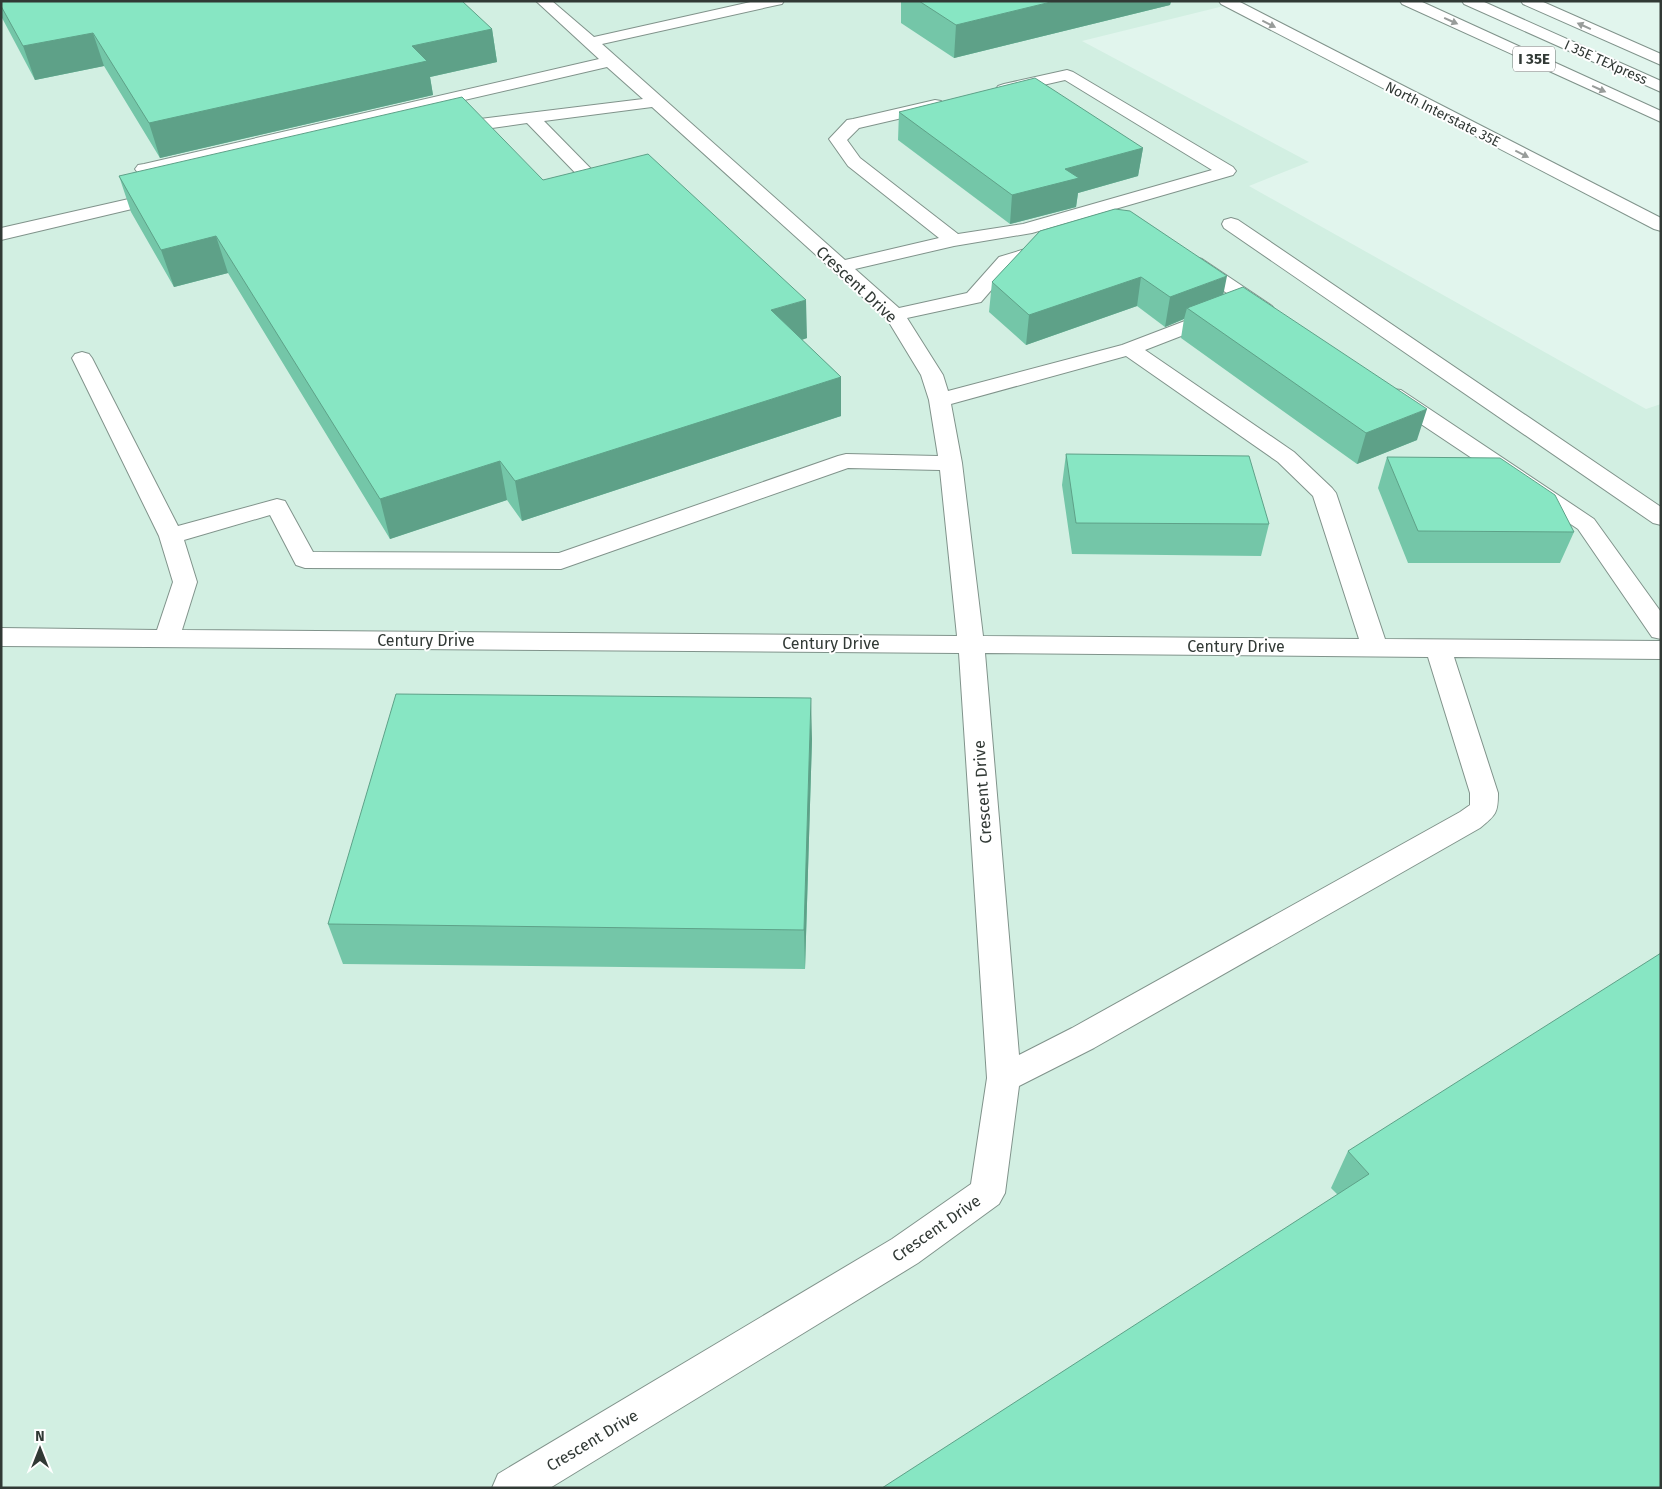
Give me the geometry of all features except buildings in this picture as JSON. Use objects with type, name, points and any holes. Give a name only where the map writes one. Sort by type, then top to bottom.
[{"type":"main road","name":"Crescent Drive","points":[[512,1488],[905,1251],[987,1193],[1004,1078],[971,644],[951,463],[940,400],[932,375],[895,316],[543,1]]},
{"type":"main road","points":[[144,169],[600,52],[777,1]]},
{"type":"main road","name":"North Interstate 35E","points":[[1226,1],[1661,225]]},
{"type":"main road","name":"I 35E","points":[[1407,1],[1661,117]]},
{"type":"main road","name":"I 35E TEXpress","points":[[1470,1],[1661,87]]},
{"type":"main road","points":[[1528,1],[1661,60]]},
{"type":"main road","points":[[840,268],[954,240],[1025,229],[1226,171],[1068,75],[990,93]]},
{"type":"main road","points":[[435,132],[464,126],[656,102]]},
{"type":"main road","points":[[951,102],[853,124],[838,139],[854,162],[954,240]]},
{"type":"main road","points":[[531,117],[594,182]]},
{"type":"main road","points":[[1,234],[184,191]]},
{"type":"main road","points":[[1231,224],[1661,518]]},
{"type":"main road","points":[[895,316],[974,298],[1006,261],[1063,244]]},
{"type":"main road","points":[[1176,250],[1286,323]]},
{"type":"main road","points":[[940,400],[1129,349],[1253,302]]},
{"type":"main road","points":[[1129,349],[1286,457],[1324,493],[1375,648]]},
{"type":"main road","points":[[82,358],[171,536],[185,582],[167,638]]},
{"type":"main road","points":[[1375,383],[1586,524],[1661,631]]},
{"type":"main road","points":[[171,536],[277,506],[304,560],[562,561],[846,461],[951,463]]},
{"type":"main road","name":"Century Drive","points":[[1,637],[1661,650]]},
{"type":"main road","points":[[1004,1078],[1168,990],[1470,820],[1484,809],[1484,793],[1438,648]]},
{"type":"shaded area","points":[[1,1],[1244,1],[1082,41],[1309,162],[1249,186],[1646,409],[1661,404],[1661,1488],[1,1488]]}]
